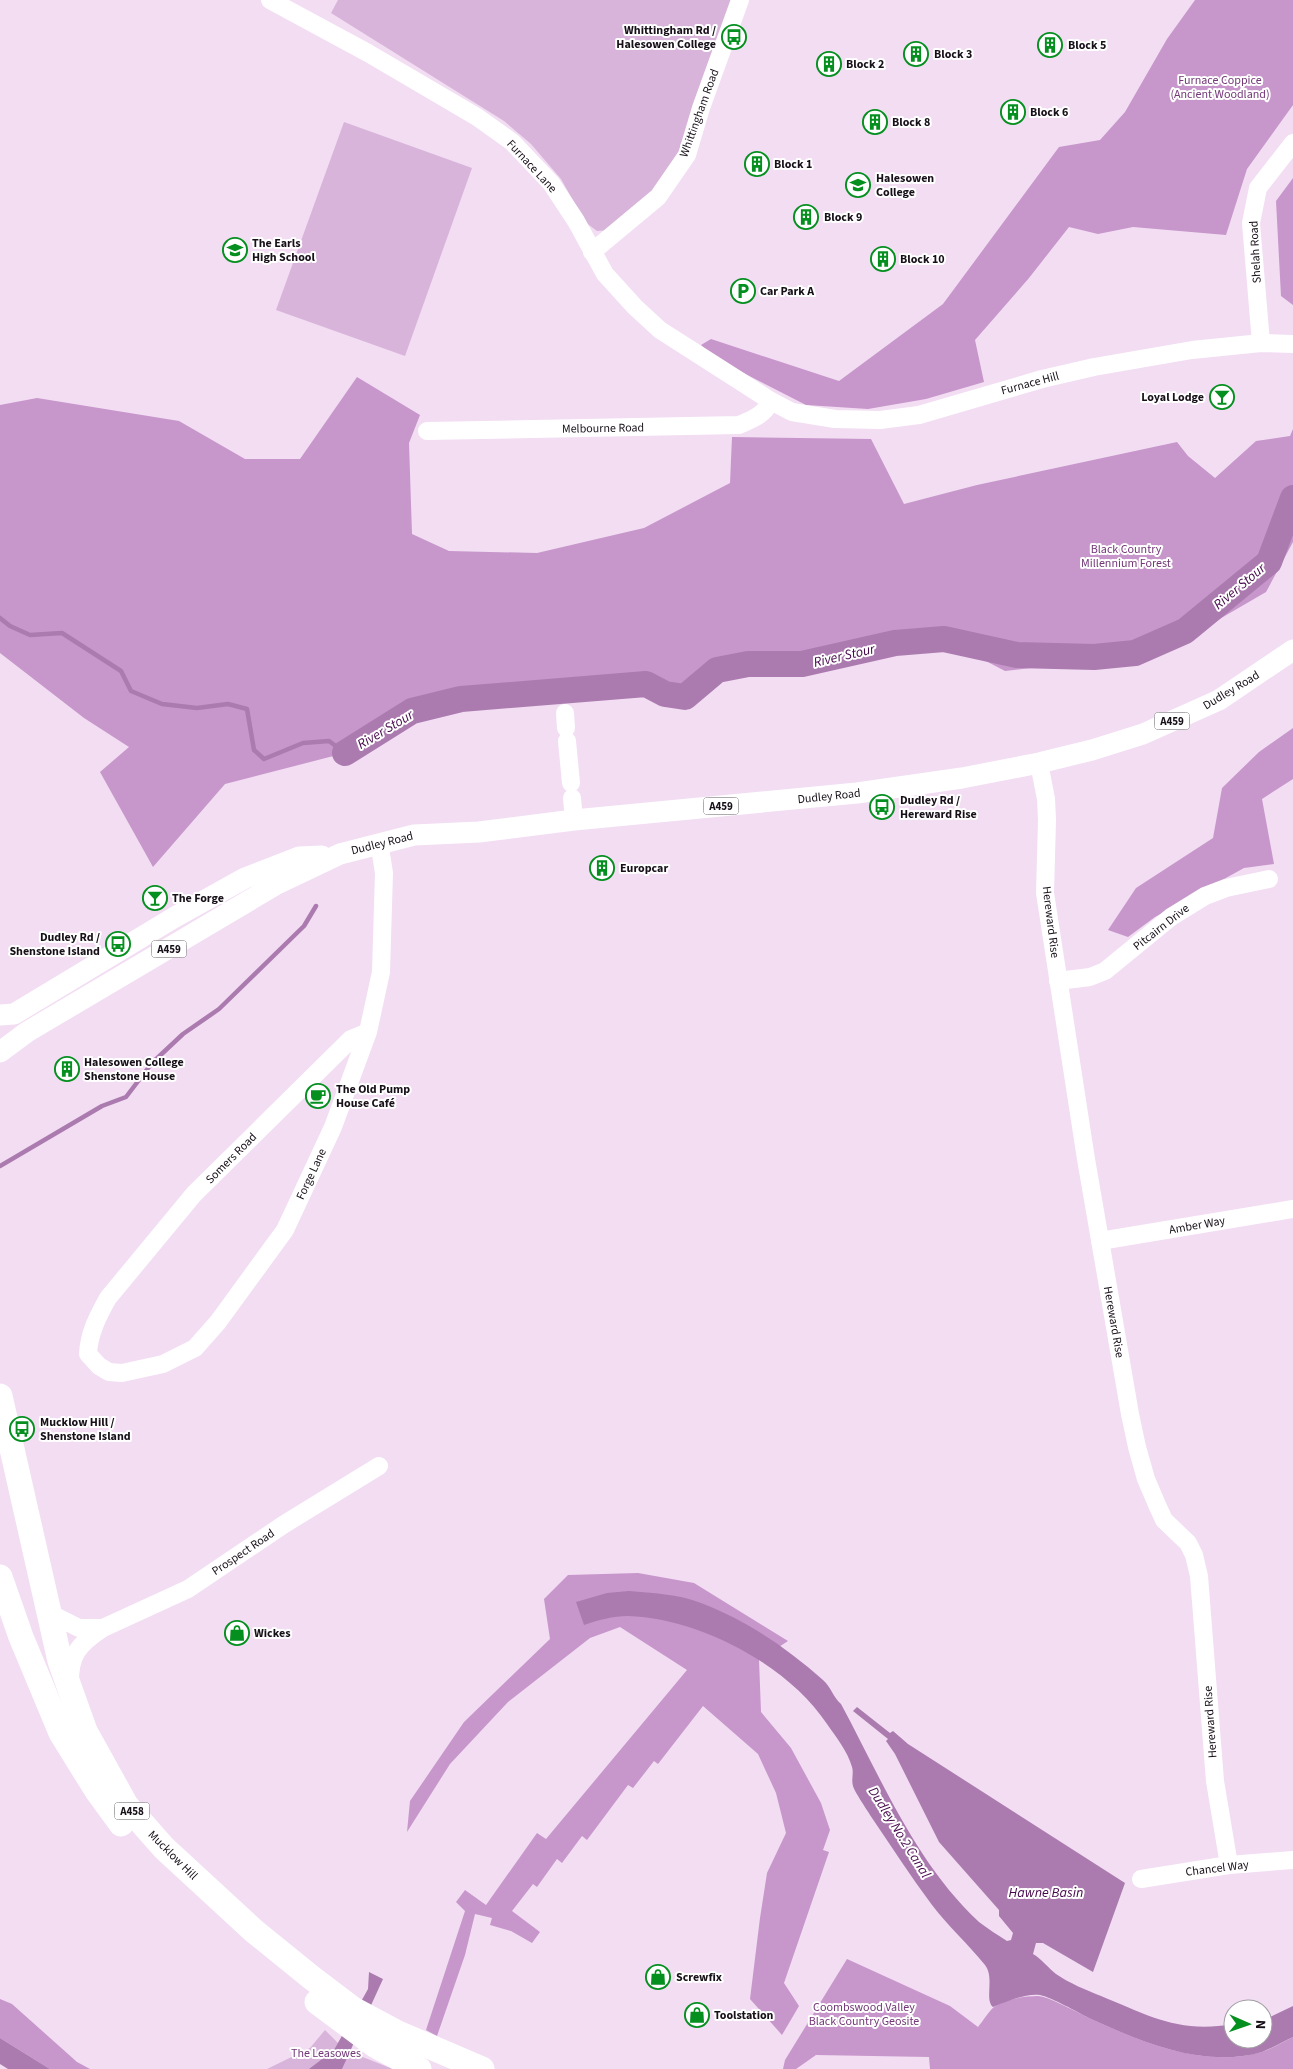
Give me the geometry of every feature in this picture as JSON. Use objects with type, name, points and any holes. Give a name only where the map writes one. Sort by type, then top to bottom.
[{"type":"highway","name":"Mucklow Hill","points":[[0,1396],[47,1612],[60,1661],[85,1731],[126,1805],[164,1848],[254,1932],[353,2009],[398,2033],[482,2069]]},
{"type":"highway","name":"Mucklow Hill","points":[[0,1577],[21,1637],[61,1733],[117,1821],[154,1860],[244,1944],[349,2027],[376,2046],[419,2069]]},
{"type":"main road","name":"Dudley Road","points":[[340,854],[414,834],[479,832],[574,820],[857,793],[962,778],[1039,763],[1092,750],[1143,734],[1211,704],[1293,650]]},
{"type":"main road","name":"A459","points":[[0,1015],[14,1014],[175,917],[245,878],[299,858],[340,854]]},
{"type":"main road","name":"A459","points":[[0,1052],[27,1032],[277,884],[340,854]]},
{"type":"street","name":"Furnace Lane","points":[[270,0],[368,53],[477,116],[512,142],[551,183],[576,221],[605,274],[635,308],[660,330],[771,401]]},
{"type":"street","name":"Whittingham Road","points":[[592,252],[658,197],[686,155],[740,0]]},
{"type":"street","name":"Shelah Road","points":[[1261,343],[1252,223],[1258,188],[1293,144]]},
{"type":"street","name":"Furnace Hill","points":[[771,401],[792,412],[835,419],[880,420],[919,415],[1042,379],[1094,367],[1192,350],[1261,343],[1293,344]]},
{"type":"street","name":"Melbourne Road","points":[[427,432],[739,425],[758,416],[768,408],[771,401]]},
{"type":"street","points":[[566,727],[574,820]]},
{"type":"street","name":"Hereward Rise","points":[[1039,763],[1046,806],[1045,892],[1100,1241],[1137,1447],[1146,1479],[1164,1520],[1188,1543],[1194,1555],[1199,1576],[1215,1782],[1229,1865]]},
{"type":"street","name":"Forge Lane","points":[[89,1339],[88,1354],[99,1366],[109,1372],[122,1373],[163,1364],[195,1348],[218,1322],[285,1230],[333,1127],[368,1032],[381,972],[384,873],[381,854],[377,844]]},
{"type":"street","name":"Pitcairn Drive","points":[[1058,981],[1090,977],[1105,971],[1171,917],[1205,896],[1226,888],[1269,879]]},
{"type":"street","name":"Somers Road","points":[[89,1339],[98,1316],[108,1298],[194,1194],[351,1039],[368,1032]]},
{"type":"street","name":"Amber Way","points":[[1100,1241],[1293,1209]]},
{"type":"street","name":"Prospect Road","points":[[71,1693],[71,1669],[80,1646],[103,1628],[188,1589],[283,1525],[379,1466]]},
{"type":"street","name":"Prospect Road","points":[[47,1612],[79,1628],[103,1628]]},
{"type":"street","name":"Chancel Way","points":[[1141,1879],[1229,1865],[1293,1860]]},
{"type":"green space","points":[[338,0],[732,0],[679,151],[652,194],[610,230],[597,231],[585,222],[561,179],[531,144],[504,121],[331,13]]},
{"type":"green space","name":"Furnace Coppice (Ancient Woodland)","points":[[1195,0],[1293,0],[1293,105],[1247,169],[1226,235],[1133,227],[1098,234],[1069,227],[1029,278],[975,340],[984,382],[926,399],[868,409],[806,405],[714,358],[701,345],[711,339],[839,381],[943,304],[1059,147],[1100,140],[1125,112],[1167,39]]},
{"type":"green space","points":[[344,122],[472,168],[405,356],[276,310]]},
{"type":"green space","points":[[1293,178],[1293,305],[1281,296],[1276,201]]},
{"type":"green space","name":"Black Country Millennium Forest","points":[[357,377],[420,415],[409,443],[412,534],[449,551],[537,553],[644,528],[730,483],[732,437],[871,439],[904,504],[977,485],[1177,442],[1188,456],[1215,478],[1256,441],[1290,436],[1293,429],[1293,542],[1266,592],[1161,653],[1005,671],[944,639],[895,643],[802,664],[748,664],[717,670],[713,686],[698,701],[641,692],[538,701],[461,700],[412,711],[345,753],[225,784],[153,867],[100,772],[129,747],[84,718],[0,653],[0,405],[37,398],[179,421],[245,459],[300,459]]},
{"type":"green space","points":[[1293,728],[1293,779],[1262,799],[1274,864],[1244,868],[1155,917],[1128,937],[1108,930],[1136,888],[1213,838],[1222,788],[1259,752]]},
{"type":"green space","points":[[638,1573],[694,1583],[788,1641],[759,1660],[761,1712],[791,1748],[821,1803],[830,1830],[823,1850],[829,1852],[784,1983],[799,2006],[782,2035],[750,1999],[767,1873],[786,1833],[776,1793],[758,1754],[703,1706],[658,1764],[654,1761],[633,1788],[628,1785],[587,1840],[582,1836],[562,1863],[557,1859],[537,1887],[533,1884],[512,1911],[540,1932],[532,1943],[511,1931],[490,1925],[492,1918],[475,1914],[465,1955],[437,2036],[426,2030],[465,1911],[456,1902],[465,1890],[486,1905],[537,1833],[546,1839],[687,1670],[620,1627],[590,1638],[508,1702],[450,1764],[407,1832],[410,1801],[464,1722],[550,1639],[544,1599],[568,1575]]},
{"type":"green space","name":"Coombswood Valley Black Country Geosite","points":[[847,1959],[950,2006],[978,2027],[992,2009],[999,2004],[1016,1998],[1038,1996],[1055,2001],[1128,2035],[1172,2050],[1194,2055],[1240,2056],[1262,2052],[1273,2049],[1293,2037],[1293,2069],[930,2069],[929,2057],[816,2055],[796,2069],[783,2069],[785,2060]]},
{"type":"green space","points":[[0,1999],[12,2004],[77,2062],[90,2069],[50,2069],[0,2038]]},
{"type":"green space","name":"The Leasowes","points":[[325,2030],[345,2050],[393,2069],[267,2069],[310,2048]]},
{"type":"water","points":[[629,1591],[665,1594],[701,1603],[750,1626],[795,1657],[823,1680],[841,1704],[901,1819],[918,1847],[956,1899],[989,1930],[1007,1941],[1011,1940],[1013,1933],[999,1916],[999,1910],[939,1842],[895,1754],[886,1741],[888,1739],[853,1711],[857,1707],[890,1733],[893,1731],[908,1744],[1125,1883],[1093,1972],[1043,1943],[1036,1943],[1033,1954],[1056,1974],[1084,1989],[1164,2021],[1196,2027],[1223,2025],[1223,2049],[1268,2049],[1240,2056],[1218,2057],[1195,2055],[1173,2050],[1130,2036],[1040,1995],[1009,2000],[993,2007],[989,1999],[989,1976],[985,1965],[932,1905],[872,1818],[852,1784],[852,1767],[845,1750],[810,1703],[766,1664],[712,1635],[684,1625],[628,1616],[584,1625],[576,1602],[607,1593]]},
{"type":"water","points":[[369,1972],[383,1979],[342,2069],[309,2069],[334,2050],[368,1989]]},
{"type":"water","points":[[1293,2006],[1293,2037],[1273,2047],[1273,2016]]},
{"type":"water","points":[[0,2038],[50,2069],[8,2069],[0,2064]]},
{"type":"waterway","name":"River Stour","points":[[345,753],[412,711],[461,699],[646,684],[665,694],[685,697],[717,670],[748,664],[802,664],[895,643],[944,639],[1017,655],[1094,657],[1135,653],[1185,631],[1269,562],[1293,498]]},
{"type":"waterway","points":[[0,618],[10,626],[30,635],[62,633],[121,671],[131,691],[162,704],[197,708],[228,704],[247,709],[254,750],[264,759],[303,743],[329,741],[345,753]]},
{"type":"waterway","points":[[0,1166],[102,1106],[126,1097],[152,1063],[183,1034],[219,1009],[304,926],[316,906]]},
{"type":"place","name":"Whittingham Rd / Halesowen College","points":[[734,37]]},
{"type":"place","name":"Block 5","points":[[1050,45]]},
{"type":"place","name":"Block 3","points":[[916,54]]},
{"type":"place","name":"Block 2","points":[[829,64]]},
{"type":"place","name":"Block 6","points":[[1013,112]]},
{"type":"place","name":"Block 8","points":[[875,122]]},
{"type":"place","name":"Block 1","points":[[757,164]]},
{"type":"place","name":"Halesowen College","points":[[858,185]]},
{"type":"place","name":"Block 9","points":[[806,217]]},
{"type":"place","name":"The Earls High School","points":[[235,250]]},
{"type":"place","name":"Block 10","points":[[883,259]]},
{"type":"place","name":"Car Park A","points":[[743,291]]},
{"type":"place","name":"Loyal Lodge","points":[[1222,397]]},
{"type":"place","name":"Dudley Rd / Hereward Rise","points":[[882,807]]},
{"type":"place","name":"Europcar","points":[[602,868]]},
{"type":"place","name":"The Forge","points":[[155,898]]},
{"type":"place","name":"Dudley Rd / Shenstone Island","points":[[118,944]]},
{"type":"place","name":"Halesowen College Shenstone House","points":[[67,1069]]},
{"type":"place","name":"The Old Pump House Café","points":[[318,1096]]},
{"type":"place","name":"Mucklow Hill / Shenstone Island","points":[[22,1429]]},
{"type":"place","name":"Wickes","points":[[237,1633]]},
{"type":"place","name":"Screwfix","points":[[658,1977]]},
{"type":"place","name":"Toolstation","points":[[697,2015]]},
{"type":"water label","name":"Dudley No.2 Canal","points":[[900,1832]]},
{"type":"water label","name":"Hawne Basin","points":[[1046,1892]]}]
